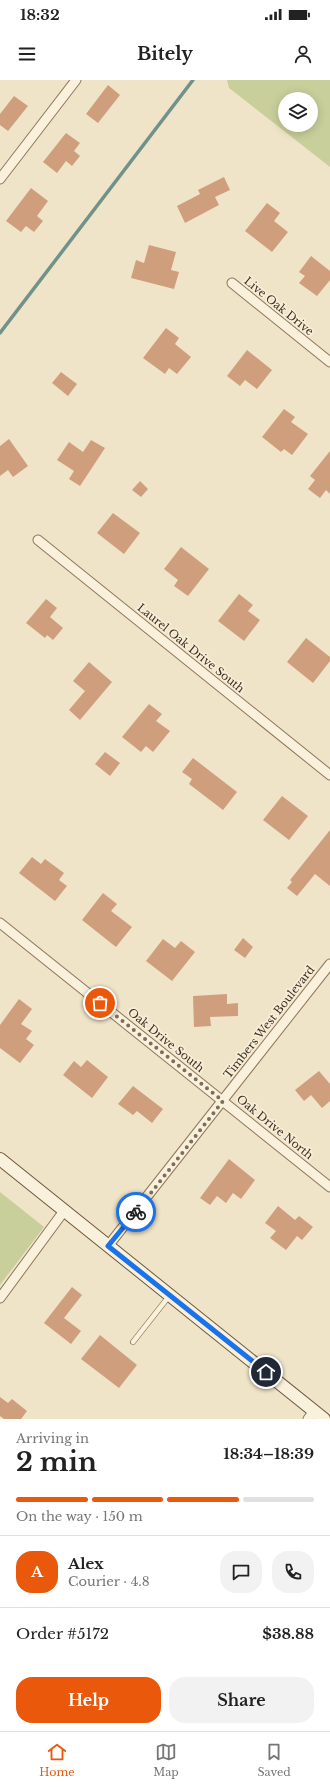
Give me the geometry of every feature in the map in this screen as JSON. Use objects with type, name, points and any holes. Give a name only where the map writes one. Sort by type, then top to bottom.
[{"type":"main road","points":[[0,1159],[170,1295],[311,1415],[324,1419]]},
{"type":"street","points":[[0,179],[76,80]]},
{"type":"street","name":"Live Oak Drive","points":[[232,283],[330,362]]},
{"type":"street","name":"Laurel Oak Drive South","points":[[38,540],[330,774]]},
{"type":"street","name":"Oak Drive South","points":[[0,923],[223,1101]]},
{"type":"street","name":"Timbers West Boulevard","points":[[108,1246],[330,964]]},
{"type":"street","name":"Oak Drive North","points":[[223,1101],[330,1187]]},
{"type":"street","points":[[0,1298],[64,1211]]},
{"type":"lane","points":[[133,1342],[170,1295]]},
{"type":"green space","points":[[227,80],[330,80],[330,167],[285,132],[318,132],[318,92],[278,92],[278,126],[229,88]]},
{"type":"green space","points":[[0,1192],[44,1227],[0,1285]]},
{"type":"building","points":[[108,85],[120,95],[98,123],[86,114]]},
{"type":"building","points":[[14,96],[28,106],[8,131],[0,125],[0,114]]},
{"type":"building","points":[[66,133],[80,143],[74,151],[80,156],[72,166],[66,161],[57,173],[43,162]]},
{"type":"building","points":[[224,177],[230,190],[215,197],[219,205],[185,223],[177,206],[200,194],[198,190]]},
{"type":"building","points":[[31,188],[48,201],[37,216],[43,221],[34,232],[26,226],[21,232],[6,221]]},
{"type":"building","points":[[267,203],[280,213],[274,221],[288,232],[272,252],[245,231]]},
{"type":"building","points":[[149,245],[176,252],[171,270],[179,272],[174,289],[131,278],[136,260],[144,263]]},
{"type":"building","points":[[311,256],[330,271],[330,280],[317,296],[299,283],[305,276],[299,272]]},
{"type":"building","points":[[166,328],[179,338],[175,344],[191,357],[177,374],[169,368],[165,374],[143,358]]},
{"type":"building","points":[[247,350],[272,370],[257,389],[245,380],[240,386],[227,376]]},
{"type":"building","points":[[61,372],[77,384],[68,396],[52,383]]},
{"type":"building","points":[[284,409],[295,417],[291,422],[308,434],[292,455],[284,449],[281,452],[262,437]]},
{"type":"building","points":[[9,439],[28,466],[13,477],[8,470],[0,476],[0,446]]},
{"type":"building","points":[[91,440],[105,448],[80,486],[69,479],[74,471],[57,460],[69,442],[83,452]]},
{"type":"building","points":[[330,451],[330,494],[326,490],[320,498],[308,489],[315,480],[310,476]]},
{"type":"building","points":[[140,481],[148,489],[141,497],[132,490]]},
{"type":"building","points":[[113,513],[140,533],[124,554],[97,533]]},
{"type":"building","points":[[181,547],[209,569],[188,596],[174,586],[178,580],[164,569]]},
{"type":"building","points":[[239,594],[253,605],[248,611],[260,620],[244,641],[218,621]]},
{"type":"building","points":[[46,599],[57,608],[50,617],[63,628],[53,640],[47,635],[45,638],[26,623]]},
{"type":"building","points":[[306,638],[330,657],[330,661],[313,683],[287,662]]},
{"type":"building","points":[[89,662],[112,682],[80,720],[69,710],[85,691],[73,681]]},
{"type":"building","points":[[149,704],[162,714],[156,721],[170,731],[153,752],[146,746],[141,752],[122,737]]},
{"type":"building","points":[[105,752],[120,763],[110,776],[95,764]]},
{"type":"building","points":[[193,758],[237,792],[223,810],[189,784],[192,779],[182,772]]},
{"type":"building","points":[[282,796],[308,816],[289,840],[263,820]]},
{"type":"building","points":[[330,830],[330,886],[315,874],[297,896],[287,888],[292,882],[290,880]]},
{"type":"building","points":[[32,857],[41,864],[45,859],[64,873],[59,880],[67,886],[55,901],[19,873]]},
{"type":"building","points":[[103,893],[117,904],[111,911],[132,927],[116,947],[82,920]]},
{"type":"building","points":[[243,938],[253,947],[245,958],[234,950]]},
{"type":"building","points":[[163,939],[175,948],[181,941],[195,952],[172,981],[146,961]]},
{"type":"building","points":[[227,994],[227,1004],[238,1003],[238,1016],[210,1017],[211,1026],[194,1027],[193,996]]},
{"type":"building","points":[[19,999],[32,1009],[21,1024],[32,1031],[26,1039],[34,1045],[20,1063],[0,1048],[0,1025]]},
{"type":"building","points":[[87,1060],[108,1077],[92,1098],[63,1075],[74,1061],[81,1067]]},
{"type":"building","points":[[319,1071],[330,1084],[330,1101],[322,1108],[311,1095],[304,1101],[295,1090]]},
{"type":"building","points":[[133,1086],[163,1109],[152,1123],[137,1111],[133,1115],[118,1104]]},
{"type":"building","points":[[229,1159],[255,1180],[241,1199],[233,1193],[226,1203],[217,1196],[210,1205],[200,1198]]},
{"type":"building","points":[[278,1206],[295,1220],[299,1216],[313,1227],[302,1240],[297,1236],[286,1250],[270,1238],[276,1231],[265,1223]]},
{"type":"building","points":[[72,1287],[82,1295],[64,1318],[81,1331],[71,1344],[44,1323]]},
{"type":"building","points":[[100,1335],[137,1365],[119,1388],[81,1359]]},
{"type":"building","points":[[0,1397],[8,1403],[12,1399],[27,1411],[21,1419],[4,1419],[0,1416]]},
{"type":"waterway","points":[[0,333],[193,80]]},
{"type":"way so far","points":[[100,1003],[223,1101],[136,1212]]},
{"type":"route","points":[[136,1212],[108,1246],[266,1372]]}]
